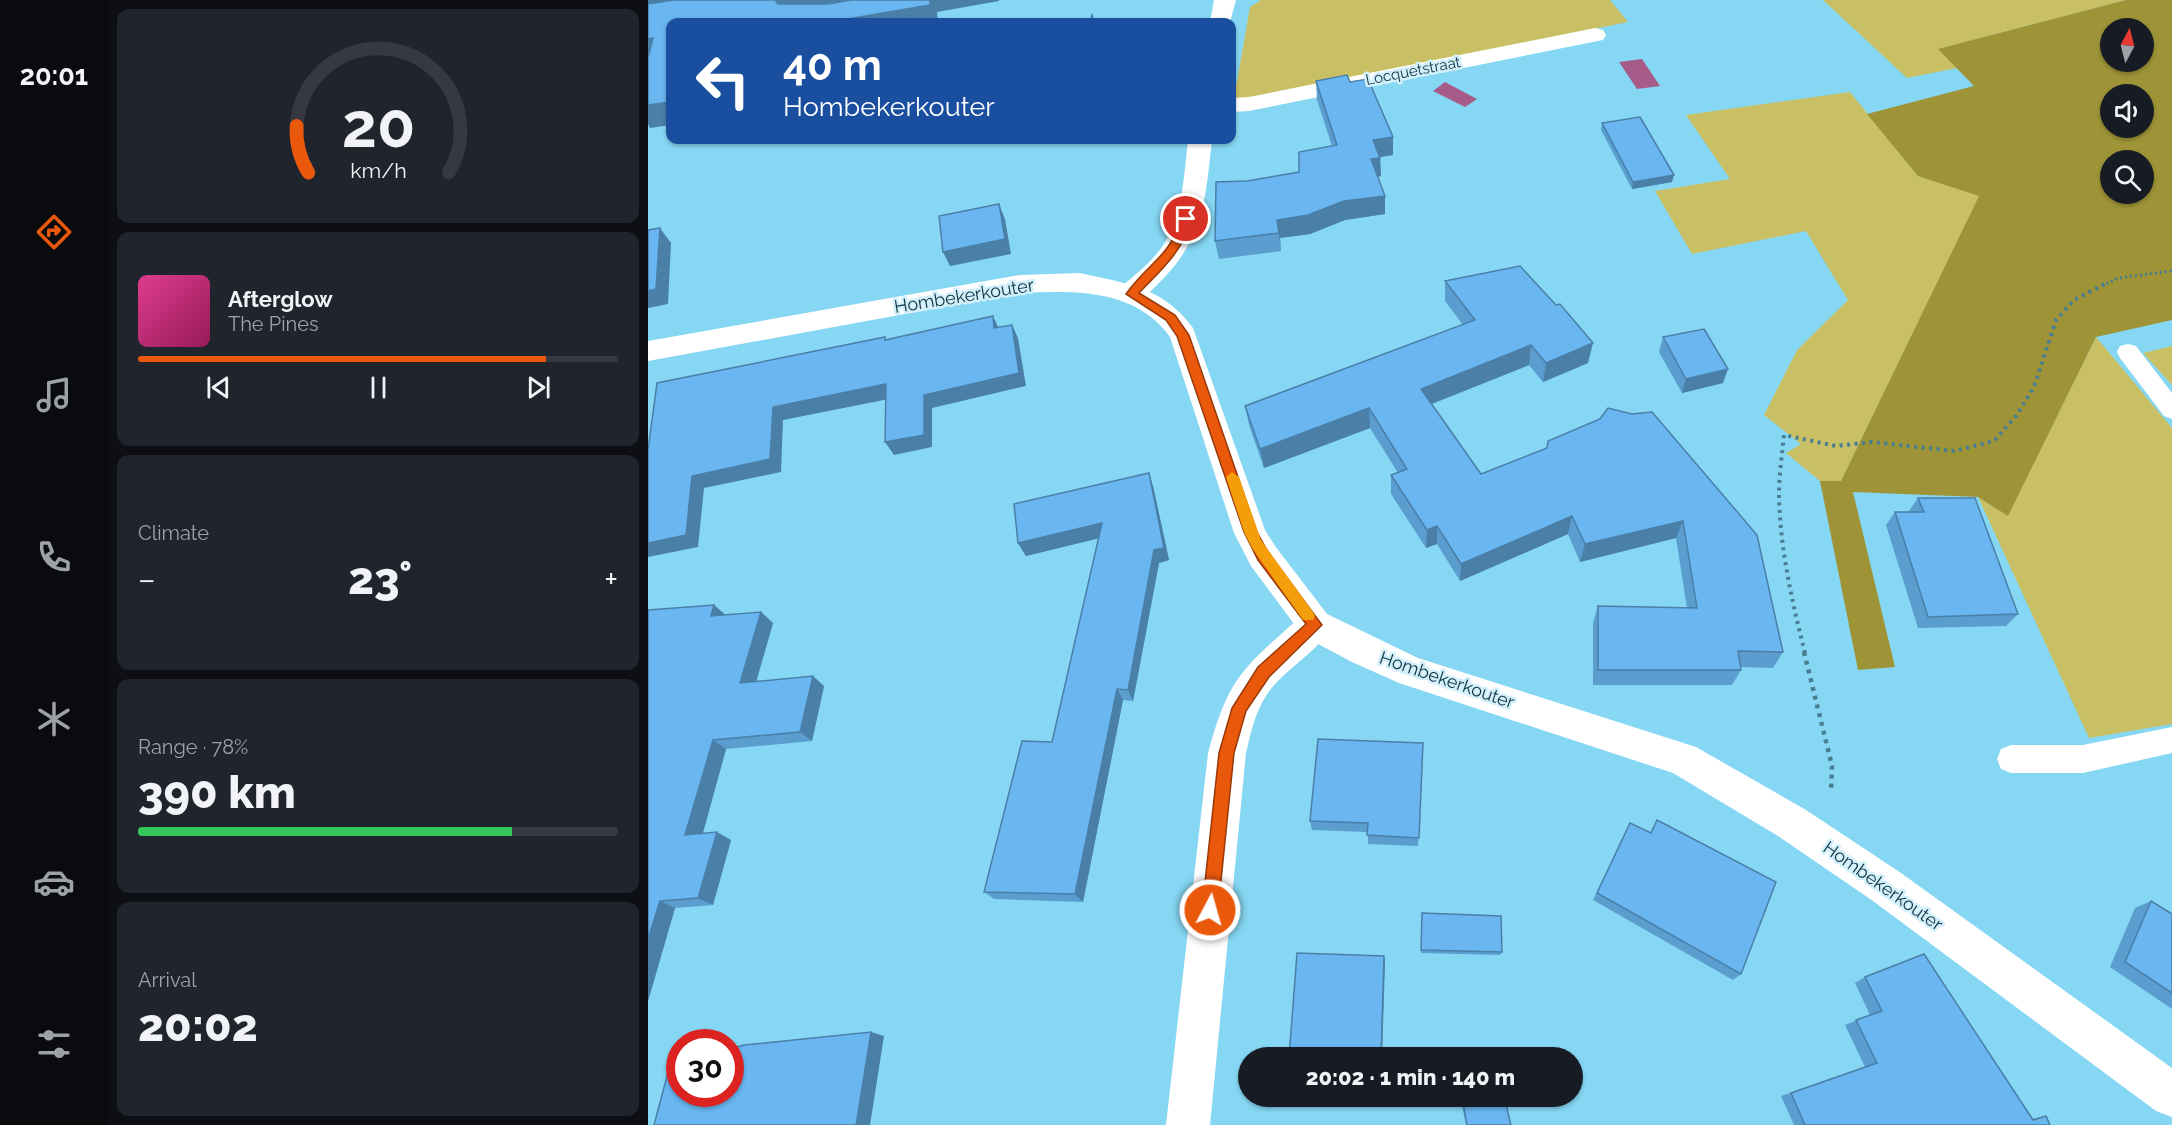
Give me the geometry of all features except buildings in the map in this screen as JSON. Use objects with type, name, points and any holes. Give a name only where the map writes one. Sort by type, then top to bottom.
[{"type":"street","points":[[1222,18],[1225,0]]},
{"type":"street","name":"Locquetstraat","points":[[1236,105],[1250,104],[1595,35]]},
{"type":"street","points":[[1131,294],[1172,252],[1181,237],[1191,201],[1199,144]]},
{"type":"street","name":"Hombekerkouter","points":[[648,351],[1020,284],[1080,282],[1131,294],[1156,306],[1170,317],[1183,335],[1250,532],[1263,556],[1315,625],[1364,651],[1411,672],[1683,759],[1792,823],[1887,886],[2172,1095]]},
{"type":"street","points":[[1188,1125],[1227,753],[1239,708],[1263,672],[1315,625]]},
{"type":"lane","points":[[2128,352],[2172,410]]},
{"type":"lane","points":[[2011,759],[2083,759],[2172,740]]},
{"type":"path","points":[[1831,792],[1832,766],[1792,600],[1782,528],[1779,494],[1784,435],[1836,446],[1872,442],[1954,451],[1994,441],[2016,416],[2034,387],[2056,320],[2074,300],[2118,278],[2172,271]]},
{"type":"shaded area","points":[[1261,0],[1610,0],[1628,22],[1236,103],[1236,87],[1250,7]]},
{"type":"shaded area","points":[[1823,0],[2126,0],[1939,49],[1957,68],[1907,78]]},
{"type":"shaded area","points":[[2126,0],[2172,0],[2172,320],[2096,337],[2008,516],[1978,497],[1853,492],[1895,667],[1858,670],[1820,481],[1841,481],[1979,196],[1918,176],[1867,114],[1974,86],[1938,49]]},
{"type":"shaded area","points":[[1642,59],[1660,86],[1637,89],[1619,62]]},
{"type":"shaded area","points":[[1445,82],[1477,99],[1465,107],[1433,91]]},
{"type":"shaded area","points":[[1850,92],[1918,176],[1980,195],[1841,481],[1820,481],[1786,453],[1801,444],[1764,415],[1797,350],[1848,300],[1806,231],[1692,254],[1655,191],[1730,179],[1686,115]]},
{"type":"shaded area","points":[[2096,337],[2172,428],[2172,724],[2089,738],[1978,497],[2008,515]]},
{"type":"shaded area","points":[[2172,346],[2172,385],[2143,353]]},
{"type":"slow traffic","points":[[1232,477],[1250,532],[1263,556],[1308,616]]},
{"type":"route","points":[[1186,219],[1181,237],[1172,252],[1131,294],[1156,306],[1170,317],[1183,335],[1250,532],[1263,556],[1315,625],[1263,672],[1239,708],[1227,753],[1210,910]]}]
